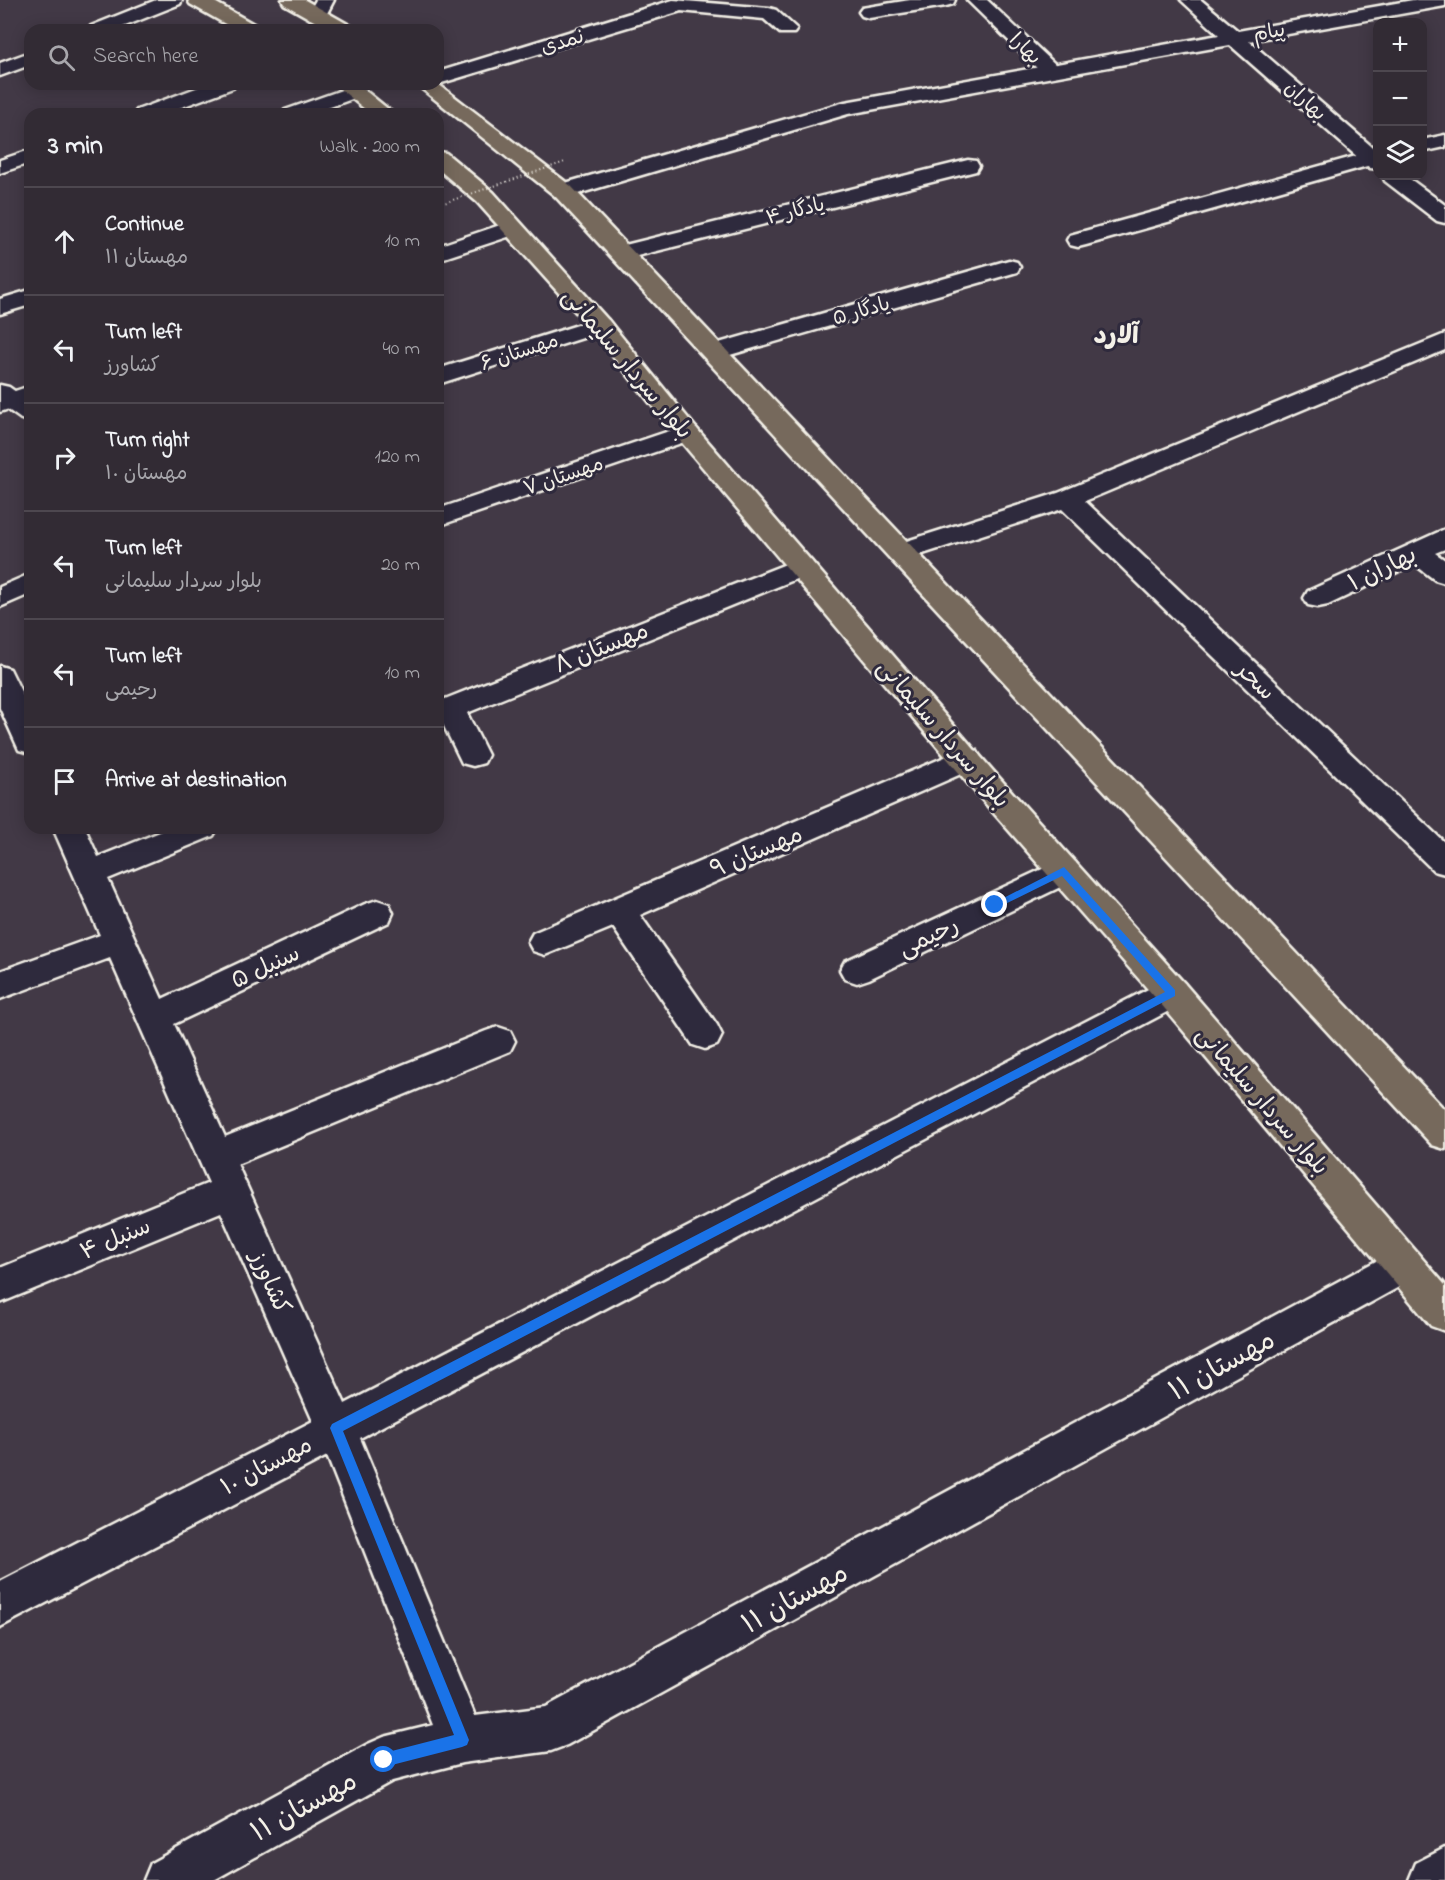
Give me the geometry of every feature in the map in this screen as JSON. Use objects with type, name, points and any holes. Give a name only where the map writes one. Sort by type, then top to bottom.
[{"type":"main road","points":[[197,0],[239,24]]},
{"type":"main road","points":[[291,0],[321,7],[338,24]]},
{"type":"main road","points":[[353,90],[376,108]]},
{"type":"main road","points":[[434,90],[563,191],[1445,1134]]},
{"type":"main road","name":"بلوار سردار سلیمانی","points":[[444,163],[485,197],[600,325],[687,433],[801,567],[1172,993],[1445,1312]]},
{"type":"street","points":[[113,24],[173,0]]},
{"type":"street","points":[[868,12],[946,0]]},
{"type":"street","name":"بهارا","points":[[976,0],[1050,70]]},
{"type":"street","name":"بهاران","points":[[1190,0],[1373,157]]},
{"type":"street","name":"پیام","points":[[563,191],[845,108],[1445,0]]},
{"type":"street","points":[[681,2],[769,14],[787,29]]},
{"type":"street","name":"نمدی","points":[[444,76],[681,2]]},
{"type":"street","points":[[0,70],[24,60]]},
{"type":"street","points":[[160,108],[210,90]]},
{"type":"street","points":[[305,108],[346,90]]},
{"type":"street","points":[[1427,145],[1445,141]]},
{"type":"street","points":[[0,167],[24,160]]},
{"type":"street","points":[[1078,240],[1373,160]]},
{"type":"street","name":"یادگار ۴","points":[[621,253],[968,166]]},
{"type":"street","points":[[1398,180],[1445,216]]},
{"type":"street","points":[[444,251],[512,228]]},
{"type":"street","name":"یادگار ۵","points":[[714,352],[1009,267]]},
{"type":"street","points":[[0,307],[24,299]]},
{"type":"street","name":"مهستان ۶","points":[[444,375],[600,325]]},
{"type":"street","points":[[901,552],[1067,499],[1445,341]]},
{"type":"street","name":"مهستان ۷","points":[[444,516],[687,433]]},
{"type":"street","name":"سحر","points":[[1067,499],[1445,862]]},
{"type":"street","name":"بهاران ۱","points":[[1318,598],[1445,538]]},
{"type":"street","points":[[1416,552],[1445,574]]},
{"type":"street","name":"مهستان ۸","points":[[473,755],[450,708],[801,567]]},
{"type":"street","points":[[0,598],[24,586]]},
{"type":"street","points":[[0,676],[24,729]]},
{"type":"street","name":"مهستان ۹","points":[[545,942],[966,759]]},
{"type":"street","name":"کشاورز","points":[[72,834],[336,1428],[462,1740]]},
{"type":"street","points":[[89,874],[187,834]]},
{"type":"street","name":"رحیمی","points":[[857,970],[1064,871]]},
{"type":"street","points":[[619,910],[705,1035]]},
{"type":"street","name":"سنبل ۵","points":[[152,1019],[377,914]]},
{"type":"street","points":[[0,985],[118,942]]},
{"type":"street","name":"مهستان ۱۰","points":[[0,1605],[1172,993]]},
{"type":"street","points":[[215,1157],[498,1041]]},
{"type":"street","name":"سنبل ۴","points":[[0,1286],[230,1191]]},
{"type":"street","name":"مهستان ۱۱","points":[[168,1880],[384,1760],[462,1740],[551,1729],[1404,1265]]},
{"type":"street","points":[[1433,1880],[1445,1872]]},
{"type":"path","points":[[444,203],[565,162]]},
{"type":"district","name":"آلارد","points":[[1116,334]]},
{"type":"route","points":[[384,1760],[462,1740],[336,1428],[1172,993],[1064,871],[995,905]]}]
